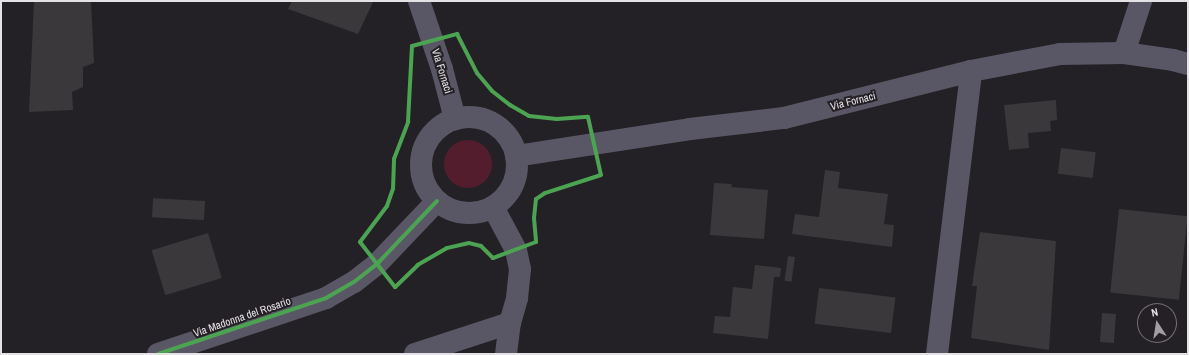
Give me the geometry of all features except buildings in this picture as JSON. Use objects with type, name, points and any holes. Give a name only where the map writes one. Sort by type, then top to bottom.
[{"type":"street","name":"Via Fornaci","points":[[419,1],[442,69],[455,119]]},
{"type":"street","points":[[1124,54],[1140,1]]},
{"type":"street","name":"Via Fornaci","points":[[516,156],[690,129],[784,118],[972,71],[1060,54],[1124,54],[1173,60],[1188,64]]},
{"type":"street","points":[[937,354],[972,71]]},
{"type":"street","points":[[455,119],[482,119],[494,124],[512,144],[516,156],[517,169],[509,191],[493,206],[469,213],[458,212],[437,201],[423,180],[422,155],[433,132],[455,119]]},
{"type":"street","name":"Via Madonna del Rosario","points":[[158,354],[326,298],[354,282],[377,264],[437,201]]},
{"type":"street","points":[[493,206],[516,250],[520,269],[517,298],[510,323],[506,354]]},
{"type":"street","points":[[415,354],[510,323]]},
{"type":"shaded area","points":[[463,140],[473,140],[482,144],[488,150],[491,155],[491,173],[482,184],[473,188],[463,188],[454,184],[448,178],[444,169],[444,159],[448,150],[454,144]]},
{"type":"cycle path","points":[[457,34],[477,73],[492,91],[510,105],[529,116],[557,119],[588,117],[601,175],[545,193],[536,199],[534,218],[536,242],[493,258],[481,246],[469,243],[447,248],[418,265],[395,287],[360,242],[387,206],[393,189],[394,159],[408,122],[412,46],[457,34]]},
{"type":"cycle path","points":[[158,354],[326,298],[354,282],[377,264],[437,201]]}]
